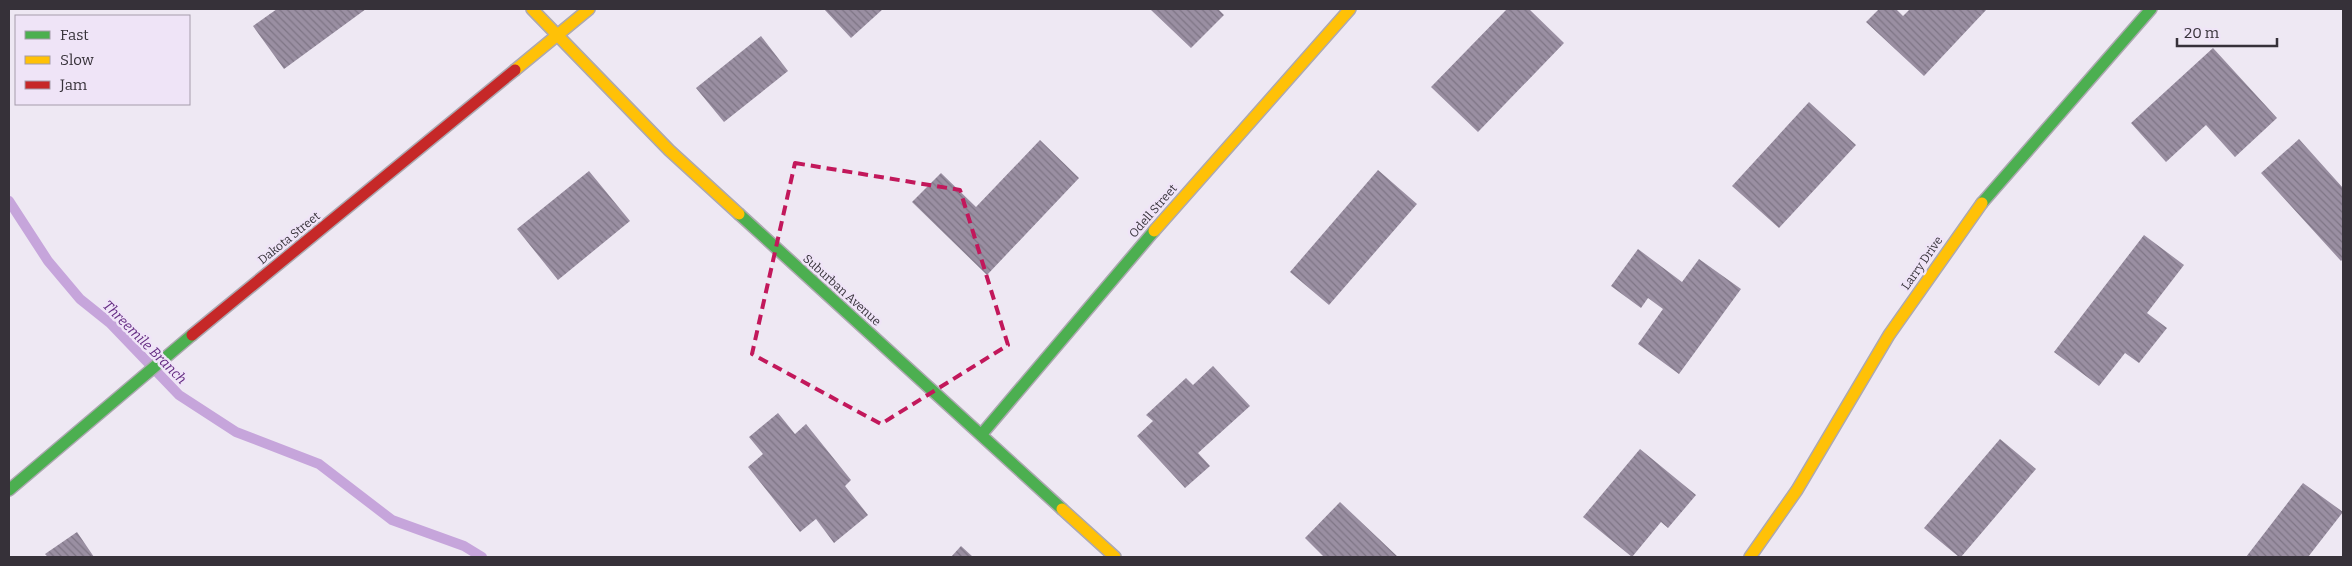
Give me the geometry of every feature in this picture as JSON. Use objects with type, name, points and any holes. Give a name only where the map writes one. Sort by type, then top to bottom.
[{"type":"street","name":"Suburban Avenue","points":[[532,9],[669,150],[1115,557]]},
{"type":"street","name":"Dakota Street","points":[[9,490],[117,397],[588,9]]},
{"type":"street","name":"Odell Street","points":[[981,435],[1159,225],[1350,9]]},
{"type":"street","name":"Larry Drive","points":[[1750,557],[1797,490],[1889,335],[1975,211],[2151,9]]},
{"type":"highlighted area","points":[[795,163],[960,190],[1008,345],[881,424],[752,354]]},
{"type":"building","points":[[277,9],[366,9],[284,69],[253,26]]},
{"type":"building","points":[[824,9],[883,9],[851,38]]},
{"type":"building","points":[[1150,9],[1218,9],[1224,15],[1191,48]]},
{"type":"building","points":[[1507,9],[1529,9],[1564,43],[1478,132],[1431,87]]},
{"type":"building","points":[[1879,9],[1896,9],[1903,16],[1910,9],[1987,9],[1924,76],[1866,22]]},
{"type":"building","points":[[761,36],[788,71],[724,122],[696,88]]},
{"type":"building","points":[[2213,48],[2277,118],[2235,157],[2206,125],[2166,162],[2131,123]]},
{"type":"building","points":[[1809,102],[1856,145],[1779,228],[1732,186]]},
{"type":"building","points":[[2299,139],[2343,188],[2343,259],[2341,261],[2261,173]]},
{"type":"building","points":[[1040,140],[1079,178],[987,275],[912,202],[941,173],[976,207]]},
{"type":"building","points":[[1378,170],[1417,204],[1329,305],[1290,272]]},
{"type":"building","points":[[589,171],[630,221],[558,280],[517,229]]},
{"type":"building","points":[[2144,235],[2184,265],[2147,313],[2167,328],[2139,363],[2125,353],[2099,386],[2054,352]]},
{"type":"building","points":[[1638,249],[1682,282],[1699,259],[1741,289],[1679,374],[1638,344],[1663,309],[1648,298],[1641,308],[1611,286]]},
{"type":"building","points":[[1213,366],[1250,406],[1198,453],[1210,466],[1185,488],[1137,436],[1153,421],[1146,415],[1186,378],[1193,385]]},
{"type":"building","points":[[778,413],[795,434],[806,424],[851,480],[845,486],[868,515],[834,543],[816,519],[800,532],[748,467],[763,454],[749,437]]},
{"type":"building","points":[[2000,439],[2036,469],[1961,557],[1959,557],[1924,528]]},
{"type":"building","points":[[1640,449],[1696,495],[1668,528],[1661,522],[1632,557],[1583,517]]},
{"type":"building","points":[[2303,483],[2343,512],[2308,557],[2246,557]]},
{"type":"building","points":[[1340,502],[1398,557],[1324,557],[1305,538]]},
{"type":"building","points":[[77,532],[94,557],[48,557],[45,554]]},
{"type":"building","points":[[961,546],[973,557],[951,557]]},
{"type":"waterway","name":"Threemile Branch","points":[[9,201],[48,261],[80,299],[110,323],[179,395],[236,432],[319,464],[392,520],[464,546],[482,557]]},
{"type":"traffic: fast","points":[[1982,203],[2151,9]]},
{"type":"traffic: fast","points":[[739,214],[1062,509]]},
{"type":"traffic: fast","points":[[981,435],[1154,231]]},
{"type":"traffic: fast","points":[[9,490],[192,335]]},
{"type":"traffic: slow","points":[[532,9],[669,150],[739,214]]},
{"type":"traffic: slow","points":[[515,70],[589,9]]},
{"type":"traffic: slow","points":[[1154,231],[1350,9]]},
{"type":"traffic: slow","points":[[1750,557],[1797,490],[1889,335],[1982,203]]},
{"type":"traffic: slow","points":[[1062,509],[1115,557]]},
{"type":"traffic: jam","points":[[192,335],[515,70]]}]
